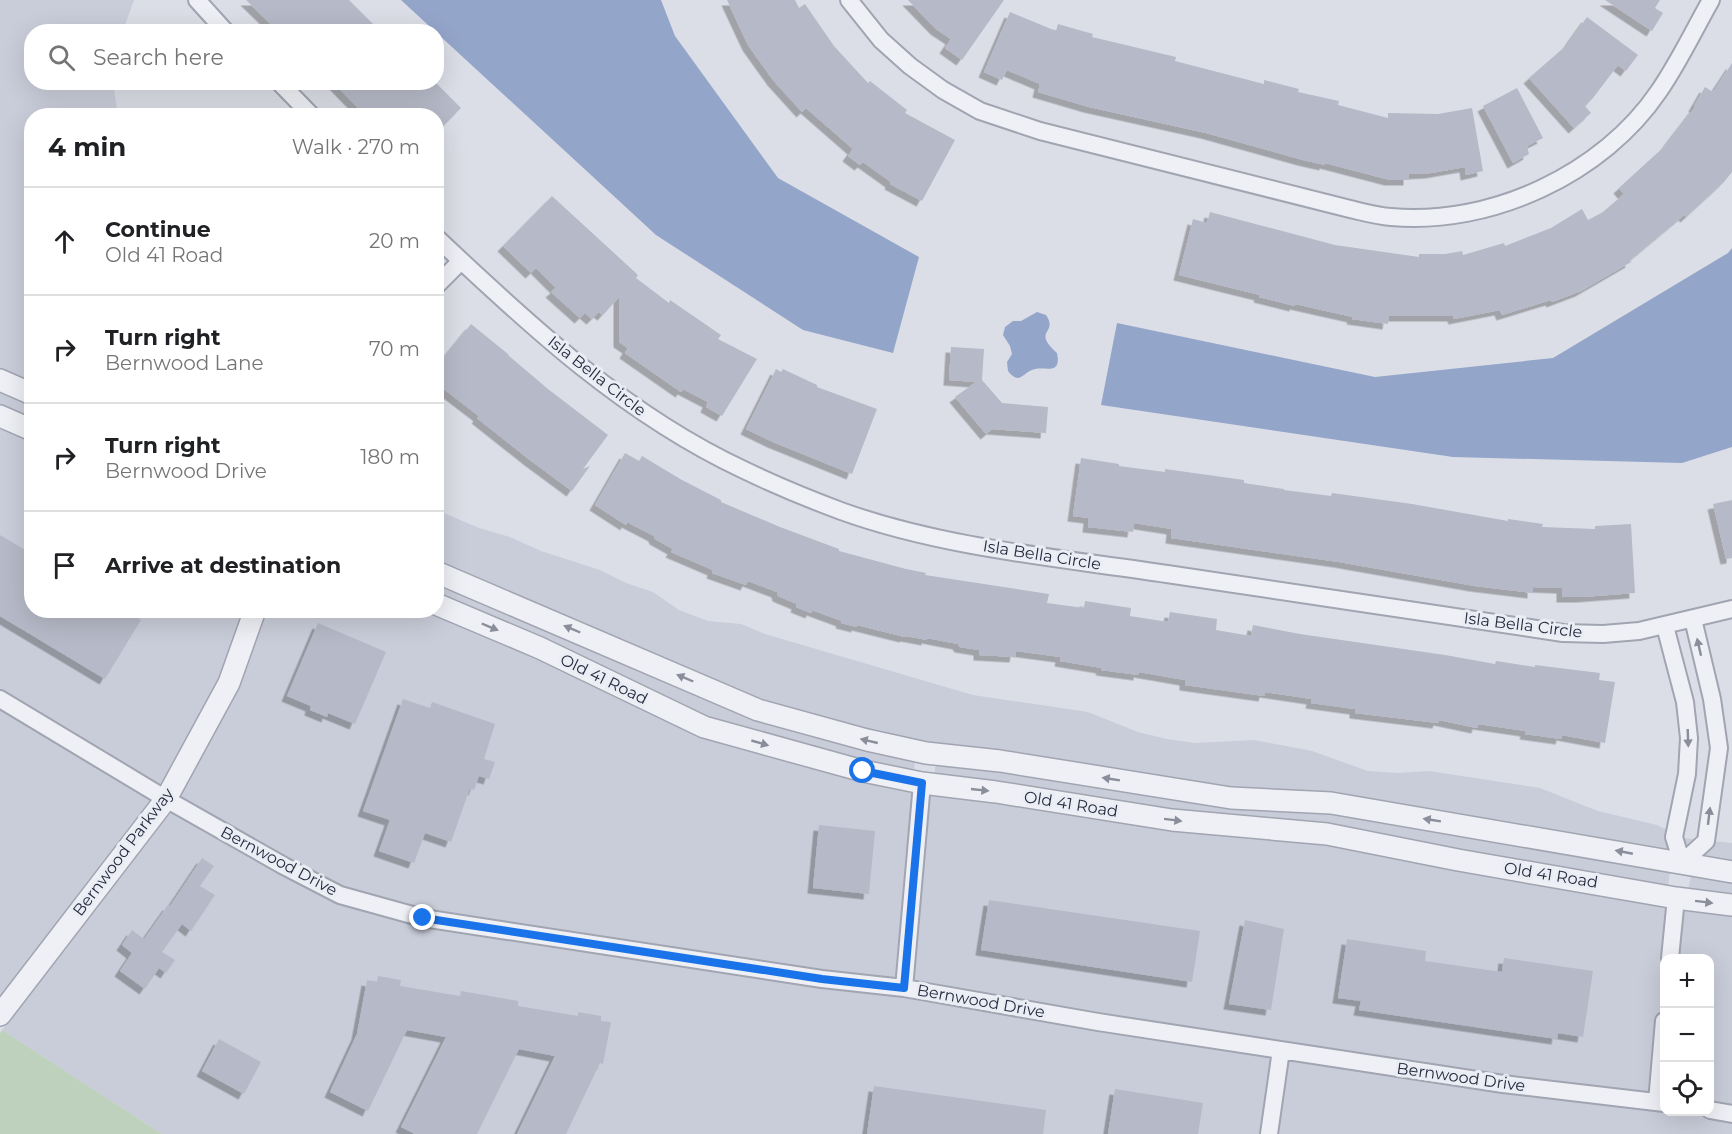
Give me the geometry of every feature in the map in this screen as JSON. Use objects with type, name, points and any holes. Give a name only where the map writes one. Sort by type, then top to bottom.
[{"type":"street","points":[[197,0],[219,24]]},
{"type":"street","points":[[849,0],[881,40],[910,66],[943,90],[980,111],[1040,131],[1390,217],[1457,214],[1495,205],[1529,194],[1565,177],[1597,156],[1626,132],[1659,91],[1711,0]]},
{"type":"street","points":[[287,90],[304,108]]},
{"type":"street","name":"Isla Bella Circle","points":[[444,245],[578,365],[620,398],[660,423],[744,470],[842,511],[902,529],[981,546],[1563,633],[1603,634],[1639,631],[1732,609]]},
{"type":"street","points":[[444,278],[461,261]]},
{"type":"street","points":[[0,381],[24,391]]},
{"type":"street","points":[[0,416],[24,426]]},
{"type":"street","name":"Old 41 Road","points":[[444,575],[758,710],[867,740],[926,753],[1000,761],[1232,798],[1331,803],[1732,872]]},
{"type":"street","name":"Old 41 Road","points":[[444,607],[540,648],[704,727],[863,771],[922,783],[996,792],[1172,820],[1327,834],[1458,860],[1676,898],[1732,905]]},
{"type":"street","name":"Bernwood Parkway","points":[[0,1015],[166,799],[229,684],[252,618]]},
{"type":"street","points":[[1682,863],[1706,841],[1719,748],[1712,699],[1693,620]]},
{"type":"street","points":[[1665,626],[1685,702],[1689,738],[1687,774],[1674,837],[1682,863],[1670,954]]},
{"type":"street","name":"Bernwood Drive","points":[[0,699],[166,799],[340,895],[423,918],[822,979],[904,988],[1098,1022],[1503,1084],[1660,1103]]},
{"type":"street","points":[[904,988],[926,753]]},
{"type":"street","points":[[1269,1134],[1281,1050]]},
{"type":"street","points":[[1714,1111],[1732,1114]]},
{"type":"shaded area","points":[[0,0],[134,0],[125,24],[24,24],[24,90],[114,90],[117,108],[24,108],[24,380],[0,370]]},
{"type":"shaded area","points":[[0,391],[24,401],[24,416],[0,405]]},
{"type":"shaded area","points":[[0,427],[24,437],[24,618],[241,618],[220,678],[158,792],[0,998]]},
{"type":"shaded area","points":[[444,513],[541,551],[600,570],[626,583],[653,592],[679,610],[708,621],[741,624],[765,634],[973,695],[1088,712],[1138,732],[1167,739],[1195,743],[1254,740],[1312,751],[1368,771],[1398,773],[1429,771],[1540,788],[1598,811],[1657,825],[1683,838],[1732,843],[1732,861],[1332,793],[1232,787],[1001,751],[927,743],[760,701],[444,564]]},
{"type":"shaded area","points":[[444,585],[755,720],[915,761],[914,771],[864,761],[707,717],[543,639],[444,596]]},
{"type":"shaded area","points":[[263,618],[444,618],[537,657],[693,734],[861,781],[913,793],[1326,844],[1610,895],[1684,911],[1732,915],[1732,1134],[162,1134],[2,1030],[175,804],[238,688]]},
{"type":"shaded area","points":[[936,764],[1222,807],[1331,814],[1670,872],[1668,886],[1459,849],[1336,824],[1172,809],[934,774]]},
{"type":"shaded area","points":[[1691,875],[1732,882],[1732,895],[1688,890]]},
{"type":"green space","points":[[2,1030],[162,1134],[0,1134],[0,1033]]},
{"type":"water","points":[[401,0],[661,0],[675,36],[778,178],[919,257],[893,353],[803,330],[656,235],[444,40],[444,24],[427,24]]},
{"type":"water","points":[[1732,248],[1732,447],[1682,463],[1453,457],[1101,405],[1117,323],[1375,377],[1553,358],[1728,253]]},
{"type":"water","points":[[1037,312],[1046,315],[1049,321],[1046,340],[1057,353],[1057,365],[1051,369],[1032,370],[1018,378],[1008,371],[1007,362],[1012,354],[1003,335],[1005,327],[1013,321],[1021,321]]},
{"type":"building","points":[[246,0],[349,0],[373,24],[271,24]]},
{"type":"building","points":[[727,0],[795,0],[799,8],[805,4],[834,46],[868,83],[870,81],[907,110],[905,113],[955,140],[922,201],[890,184],[891,182],[863,162],[860,165],[848,156],[853,149],[806,108],[802,112],[773,80],[748,45]]},
{"type":"building","points":[[908,0],[1004,0],[962,60],[945,48],[951,39],[936,29]]},
{"type":"building","points":[[1605,0],[1660,0],[1655,8],[1663,13],[1652,31]]},
{"type":"building","points":[[1010,12],[1056,31],[1058,24],[1093,34],[1092,37],[1176,57],[1175,61],[1264,84],[1264,80],[1299,89],[1298,92],[1339,101],[1338,105],[1388,118],[1388,113],[1438,114],[1472,108],[1483,171],[1466,175],[1465,167],[1409,174],[1409,180],[1390,180],[1325,163],[1325,165],[1303,160],[1206,133],[1089,107],[1038,92],[1040,84],[1007,70],[1002,80],[984,72]]},
{"type":"building","points":[[1587,17],[1638,55],[1626,71],[1618,65],[1585,106],[1591,113],[1574,128],[1529,78],[1567,45]]},
{"type":"building","points":[[1732,63],[1732,172],[1686,217],[1684,215],[1630,260],[1631,262],[1581,291],[1552,302],[1551,300],[1502,315],[1500,310],[1454,319],[1453,316],[1389,316],[1388,324],[1352,319],[1353,317],[1295,304],[1295,306],[1179,275],[1193,219],[1207,223],[1210,212],[1335,245],[1419,257],[1419,254],[1445,254],[1462,251],[1463,255],[1504,243],[1505,246],[1551,228],[1582,209],[1588,220],[1603,212],[1624,194],[1619,188],[1665,146],[1695,107],[1705,87],[1713,92]]},
{"type":"building","points":[[1517,88],[1543,138],[1527,146],[1529,154],[1513,163],[1483,106]]},
{"type":"building","points":[[341,90],[443,90],[461,108],[444,125],[444,108],[358,108]]},
{"type":"building","points":[[552,196],[638,275],[636,278],[669,303],[670,300],[721,335],[718,339],[757,359],[722,416],[706,407],[708,402],[683,389],[681,392],[625,353],[628,348],[619,342],[619,297],[603,315],[599,312],[592,319],[585,313],[580,318],[551,292],[556,288],[536,268],[531,273],[503,246]]},
{"type":"building","points":[[471,324],[548,389],[608,435],[583,469],[590,466],[572,491],[477,418],[479,416],[444,389],[444,357]]},
{"type":"building","points":[[951,347],[984,349],[982,380],[1002,403],[1048,407],[1046,433],[992,429],[986,434],[955,397],[976,382],[949,380]]},
{"type":"building","points":[[776,369],[781,372],[783,369],[817,387],[877,409],[852,474],[746,429]]},
{"type":"building","points":[[625,453],[639,461],[642,456],[721,502],[839,549],[839,551],[926,573],[925,575],[1049,594],[1047,603],[1084,608],[1085,601],[1131,608],[1130,616],[1168,622],[1170,612],[1217,619],[1216,630],[1251,636],[1253,625],[1495,664],[1496,661],[1600,673],[1599,680],[1615,682],[1605,743],[1562,735],[1561,739],[1525,734],[1526,731],[1478,724],[1477,728],[1439,720],[1438,723],[1355,713],[1355,709],[1311,703],[1312,699],[1265,692],[1264,696],[1185,685],[1185,680],[1139,672],[1139,675],[1101,670],[1102,668],[1060,661],[1061,657],[1016,651],[1015,657],[979,655],[979,650],[960,647],[958,644],[927,638],[927,640],[905,637],[841,623],[842,621],[812,610],[811,613],[796,607],[797,604],[778,596],[777,592],[748,581],[746,585],[712,573],[713,570],[671,552],[673,549],[655,539],[654,536],[627,522],[626,525],[595,505]]},
{"type":"building","points":[[1081,458],[1119,464],[1119,466],[1165,472],[1165,469],[1244,480],[1244,483],[1284,490],[1331,496],[1332,493],[1412,504],[1508,521],[1508,519],[1543,524],[1542,527],[1595,529],[1595,526],[1631,524],[1635,593],[1562,597],[1562,588],[1533,587],[1533,593],[1475,586],[1339,562],[1171,538],[1172,529],[1134,523],[1133,532],[1088,527],[1089,518],[1073,516]]},
{"type":"building","points":[[1732,500],[1732,558],[1726,559],[1713,504]]},
{"type":"building","points":[[0,535],[24,549],[24,618],[138,618],[141,620],[105,679],[0,616]]},
{"type":"building","points":[[318,623],[386,652],[355,724],[328,713],[327,717],[310,710],[311,706],[287,696]]},
{"type":"building","points":[[403,699],[430,708],[432,702],[495,724],[484,759],[495,762],[489,779],[479,776],[474,790],[470,788],[451,842],[425,833],[414,863],[379,851],[390,820],[363,811]]},
{"type":"building","points":[[819,825],[875,831],[869,894],[813,888]]},
{"type":"building","points":[[202,858],[214,866],[200,886],[215,895],[191,931],[182,924],[162,952],[175,960],[166,973],[159,968],[145,989],[120,971],[132,953],[122,945],[132,930],[144,939],[168,905],[170,906]]},
{"type":"building","points":[[989,900],[1200,931],[1192,982],[981,950]]},
{"type":"building","points":[[1245,920],[1284,929],[1271,1010],[1229,1004]]},
{"type":"building","points":[[1347,939],[1426,951],[1425,961],[1502,972],[1504,958],[1593,971],[1583,1037],[1558,1033],[1557,1039],[1359,1010],[1361,1001],[1338,998]]},
{"type":"building","points":[[378,976],[401,980],[400,986],[460,996],[461,991],[518,1001],[518,1006],[578,1016],[578,1012],[601,1016],[601,1021],[611,1022],[603,1064],[600,1063],[566,1134],[517,1134],[555,1056],[519,1049],[477,1134],[415,1134],[401,1127],[446,1037],[407,1030],[368,1111],[330,1092],[357,1034],[367,980],[377,982]]},
{"type":"building","points":[[219,1039],[261,1062],[244,1094],[202,1071]]},
{"type":"building","points":[[874,1086],[1046,1110],[1043,1134],[867,1134]]},
{"type":"building","points":[[1115,1089],[1203,1103],[1198,1134],[1108,1134]]},
{"type":"route","points":[[423,918],[822,979],[904,988],[922,783],[863,771]]}]
